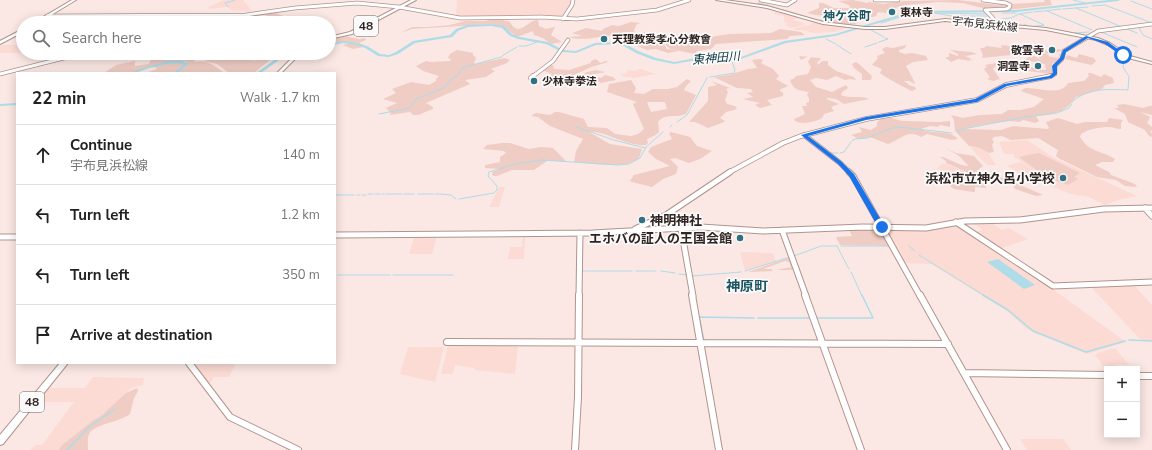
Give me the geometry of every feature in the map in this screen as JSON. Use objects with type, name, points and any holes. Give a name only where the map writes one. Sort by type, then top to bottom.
[{"type":"main road","points":[[47,16],[74,0]]},
{"type":"main road","name":"48","points":[[336,36],[351,33],[414,0]]},
{"type":"main road","name":"宇布見浜松線","points":[[718,0],[765,7],[816,21],[862,28],[886,28],[941,20],[1042,29],[1087,37],[1107,43],[1124,55],[1133,59],[1152,62]]},
{"type":"main road","points":[[0,44],[16,34]]},
{"type":"main road","points":[[280,72],[292,60]]},
{"type":"main road","name":"48","points":[[0,441],[63,364]]},
{"type":"street","points":[[563,19],[572,5],[573,0]]},
{"type":"street","points":[[242,16],[294,8],[352,4],[400,7],[460,18],[541,17],[583,19],[657,10],[689,0]]},
{"type":"street","points":[[761,0],[787,5],[795,0]]},
{"type":"street","points":[[875,0],[898,0]]},
{"type":"street","points":[[983,0],[1006,3],[1010,5],[1009,8],[1006,9],[986,11],[992,17],[996,25]]},
{"type":"street","points":[[47,16],[245,15]]},
{"type":"street","points":[[630,231],[666,215],[738,167],[786,142],[804,135],[866,119],[977,100],[1006,85],[1050,77],[1055,74],[1055,66],[1062,59],[1064,51],[1087,37],[1102,30],[1152,24]]},
{"type":"street","points":[[530,78],[536,71],[552,62],[568,40]]},
{"type":"street","points":[[0,74],[56,60]]},
{"type":"street","points":[[804,135],[840,163],[852,175],[1007,450]]},
{"type":"street","points":[[1145,208],[1152,216]]},
{"type":"street","points":[[336,235],[580,233],[706,227],[758,230],[882,227],[931,228],[970,220],[1020,220],[1104,209],[1152,208]]},
{"type":"street","points":[[956,222],[1053,286],[1152,282]]},
{"type":"street","points":[[681,228],[719,450]]},
{"type":"street","points":[[782,230],[861,450]]},
{"type":"street","points":[[575,450],[578,397],[580,233]]},
{"type":"street","points":[[0,238],[16,237]]},
{"type":"street","points":[[447,342],[948,344]]},
{"type":"street","points":[[190,364],[230,417],[298,450]]},
{"type":"street","points":[[964,373],[1104,375]]},
{"type":"street","points":[[1140,376],[1152,376]]},
{"type":"shaded area","points":[[224,0],[243,0],[252,11],[231,10],[228,7],[209,9],[208,7]]},
{"type":"shaded area","points":[[457,0],[571,0],[571,2],[562,17],[466,17],[456,16]]},
{"type":"shaded area","points":[[853,0],[883,4],[905,1],[958,0],[999,5],[995,2],[1009,5],[1007,8],[986,9],[963,3],[938,2],[906,5],[887,10],[886,13],[878,12],[876,16],[869,18],[856,13],[851,10],[849,5],[838,1]]},
{"type":"shaded area","points":[[1044,0],[1050,0],[1052,5],[1006,10],[1012,4],[1045,2]]},
{"type":"shaded area","points":[[759,2],[815,19],[829,20],[828,16],[807,13],[819,8],[819,3],[823,3],[834,8],[848,8],[853,13],[852,14],[860,18],[858,19],[858,23],[849,24],[823,22],[777,11],[756,4]]},
{"type":"shaded area","points":[[273,12],[283,16],[267,16],[265,14]]},
{"type":"shaded area","points":[[775,12],[798,17],[793,20],[804,23],[804,25],[791,28],[785,25],[787,23],[784,22],[784,16],[774,14]]},
{"type":"shaded area","points":[[496,18],[510,22],[513,27],[517,29],[524,27],[534,20],[538,20],[539,26],[546,29],[555,27],[551,35],[562,42],[551,44],[543,38],[534,35],[533,31],[517,37],[504,27],[491,24],[412,29],[400,33],[412,27],[450,25],[465,21],[485,21]]},
{"type":"shaded area","points":[[631,22],[640,23],[636,25],[634,31],[636,33],[647,32],[655,35],[669,35],[655,37],[645,34],[629,36],[636,42],[645,44],[663,43],[667,49],[679,51],[668,53],[656,49],[647,50],[628,42],[620,35],[588,39],[568,37],[582,36],[572,33],[586,28],[602,31],[603,29],[612,25],[619,26]]},
{"type":"shaded area","points":[[813,22],[850,27],[835,32],[814,33],[794,30],[794,28],[810,25]]},
{"type":"shaded area","points":[[780,29],[801,32],[805,35],[790,36],[787,39],[716,44],[711,49],[697,51],[695,54],[670,49],[665,44],[671,36],[670,33],[678,36],[679,40],[689,40],[694,43],[705,38],[729,34],[771,33]]},
{"type":"shaded area","points":[[345,36],[359,39],[365,38],[366,40],[359,43],[364,45],[363,47],[353,49],[342,45],[348,44],[348,42],[336,42],[336,38]]},
{"type":"shaded area","points":[[0,45],[16,45],[16,53],[0,53]]},
{"type":"shaded area","points":[[906,45],[905,48],[899,50],[899,52],[926,56],[928,60],[913,62],[906,66],[915,84],[909,81],[904,81],[915,87],[916,89],[912,91],[882,75],[880,73],[882,69],[872,65],[878,58],[877,56],[885,53],[882,49],[886,47],[893,48]]},
{"type":"shaded area","points":[[1001,45],[1010,46],[1019,52],[1011,55],[982,58],[983,55],[980,48],[984,48],[986,46],[1002,48]]},
{"type":"shaded area","points":[[1023,48],[1034,51],[1033,49],[1054,52],[1057,49],[1063,50],[1053,54],[1044,53],[1049,55],[1048,56],[1057,58],[1060,56],[1058,54],[1061,54],[1059,60],[1052,64],[1053,74],[1018,70],[996,65],[993,69],[1000,79],[993,81],[987,79],[990,77],[984,69],[987,67],[985,65],[1007,62],[1046,70],[1045,64],[1024,60],[1032,55],[1041,60],[1036,54],[1023,51]]},
{"type":"shaded area","points":[[457,50],[473,53],[476,58],[475,64],[505,58],[510,60],[507,63],[491,69],[495,71],[486,77],[465,80],[470,84],[426,103],[433,107],[433,109],[418,115],[413,115],[410,112],[390,115],[391,113],[386,108],[397,103],[383,99],[396,93],[392,89],[411,82],[429,85],[436,81],[439,76],[423,71],[416,66],[426,61],[450,61],[451,59],[448,58],[450,54]]},
{"type":"shaded area","points":[[950,50],[977,54],[965,56],[974,60],[969,59],[971,61],[958,59],[951,62],[945,57],[949,57],[949,53],[958,56],[958,54]]},
{"type":"shaded area","points":[[1079,54],[1094,58],[1096,61],[1091,65],[1065,59],[1067,55],[1077,58]]},
{"type":"shaded area","points":[[799,56],[809,57],[801,60]]},
{"type":"shaded area","points":[[811,57],[821,59],[817,62],[818,65],[822,61],[828,61],[828,65],[836,71],[854,77],[856,80],[845,80],[836,76],[827,80],[816,78],[810,80],[816,87],[832,92],[846,85],[848,88],[842,92],[841,95],[869,99],[844,104],[836,99],[828,98],[826,99],[839,104],[831,107],[834,111],[824,114],[822,118],[816,121],[801,123],[795,121],[794,119],[805,114],[802,106],[807,106],[806,103],[809,102],[807,95],[809,92],[795,88],[790,80],[796,76],[808,74],[811,67],[808,62]]},
{"type":"shaded area","points":[[596,59],[600,63],[606,61],[608,62],[591,67],[570,77],[557,79],[551,83],[545,83],[552,77],[552,74],[542,70],[550,65],[553,65],[554,69],[569,70],[591,63],[591,61]]},
{"type":"shaded area","points":[[150,60],[194,60],[195,62],[207,62],[223,72],[179,72],[188,64],[188,62],[183,61],[151,66],[135,72],[106,72],[116,65],[135,61],[135,66],[149,64]]},
{"type":"shaded area","points":[[252,60],[257,62],[254,60],[270,60],[255,72],[228,72],[217,64],[204,61]]},
{"type":"shaded area","points":[[752,60],[763,60],[761,63],[773,69],[779,76],[776,79],[788,86],[779,90],[783,93],[783,96],[767,100],[772,105],[760,108],[755,105],[760,103],[743,99],[753,97],[747,93],[753,92],[751,89],[737,88],[714,77],[757,68]]},
{"type":"shaded area","points":[[179,62],[184,62],[186,65],[176,72],[149,72],[157,69],[154,66]]},
{"type":"shaded area","points":[[856,62],[872,76],[871,80],[862,80],[862,74],[854,68],[852,64]]},
{"type":"shaded area","points":[[640,69],[656,74],[634,78],[621,76],[627,73],[628,70],[635,71]]},
{"type":"shaded area","points":[[596,70],[605,72],[595,74],[580,82],[572,82],[559,87],[587,72]]},
{"type":"shaded area","points":[[1088,73],[1101,77],[1104,74],[1113,78],[1114,83],[1105,85],[1102,89],[1076,97],[1069,106],[1061,111],[1048,115],[1036,116],[1039,121],[1035,123],[1023,120],[1020,122],[1009,121],[963,129],[1001,130],[1013,126],[1048,129],[1049,128],[1046,122],[1058,118],[1077,124],[1085,122],[1107,122],[1109,118],[1123,120],[1121,123],[1121,129],[1109,127],[1098,128],[1084,132],[1080,137],[1092,149],[1115,159],[1113,162],[1102,162],[1095,165],[1109,172],[1111,175],[1135,184],[1137,187],[1125,186],[1116,180],[1097,177],[1060,159],[1056,156],[1058,150],[1038,138],[1011,140],[1002,136],[994,137],[992,139],[994,142],[992,145],[994,152],[989,153],[980,148],[969,146],[955,131],[954,120],[951,115],[963,118],[980,115],[1002,114],[1008,110],[1021,110],[1034,107],[1044,99],[1021,91],[1025,88],[1060,90],[1068,83],[1084,81],[1089,76]]},
{"type":"shaded area","points":[[605,75],[613,77],[616,80],[601,83],[585,79],[591,76],[601,78]]},
{"type":"shaded area","points":[[687,79],[691,81],[684,90],[696,95],[686,114],[661,119],[658,122],[659,132],[647,139],[648,143],[646,145],[631,144],[602,133],[589,132],[610,144],[642,149],[639,158],[626,164],[608,165],[574,162],[576,151],[583,139],[550,126],[538,117],[531,116],[536,113],[550,115],[555,112],[559,112],[584,119],[588,127],[607,128],[615,134],[631,136],[638,134],[644,129],[633,104],[637,102],[607,92],[609,84],[631,80],[636,88],[634,93],[644,94],[653,89],[668,89],[677,87]],"holes":[[[647,102],[665,102],[667,109],[651,112]]]},
{"type":"shaded area","points":[[711,81],[730,88],[726,89],[728,92],[725,100],[727,104],[735,106],[737,109],[726,112],[720,118],[725,121],[724,122],[708,128],[695,122],[689,122],[708,101],[708,87],[717,85]]},
{"type":"shaded area","points":[[1124,104],[1143,108],[1152,106],[1152,115],[1140,112],[1150,117],[1147,123],[1152,127],[1150,132],[1152,133],[1152,137],[1149,136],[1145,130],[1128,122],[1125,114],[1114,108],[1119,108],[1117,105]]},
{"type":"shaded area","points":[[891,118],[902,121],[950,121],[950,127],[940,125],[938,127],[930,126],[921,129],[931,132],[951,134],[958,139],[952,140],[927,134],[921,137],[908,134],[888,144],[870,137],[859,139],[851,135],[862,132],[859,127],[871,130],[877,126],[877,122],[881,119]]},
{"type":"shaded area","points":[[671,132],[690,137],[697,146],[712,151],[700,159],[689,163],[675,158],[670,159],[678,167],[676,174],[663,179],[652,187],[630,181],[634,175],[670,166],[656,159],[648,152],[651,147],[672,139],[669,133]]},
{"type":"shaded area","name":"浜松市立神久呂小学校","points":[[1027,140],[1056,159],[1137,196],[1118,200],[1105,205],[1089,197],[1071,194],[1023,175],[1007,166],[1020,162],[1029,167],[1013,156],[1015,155],[1004,154],[999,142]]},
{"type":"shaded area","points":[[510,143],[529,149],[541,147],[553,148],[566,161],[547,161],[534,170],[512,170],[497,176],[493,176],[492,172],[500,169],[485,168],[485,165],[500,162],[500,157],[506,153],[504,151],[483,149],[487,145]]},
{"type":"shaded area","points":[[970,147],[987,151],[996,165],[987,165]]},
{"type":"shaded area","points":[[945,148],[956,153],[974,156],[983,166],[975,172],[983,178],[990,179],[999,177],[1007,181],[997,183],[986,181],[986,188],[975,187],[975,192],[973,192],[954,189],[946,183],[936,180],[937,178],[968,181],[967,172],[946,163],[946,161],[940,157],[961,165],[968,165],[958,155]]},
{"type":"shaded area","points":[[1039,153],[1080,173],[1074,177],[1078,179],[1068,185],[1046,177],[1019,157]]},
{"type":"shaded area","points":[[944,163],[967,172],[968,181],[932,177],[940,170],[937,168]]},
{"type":"shaded area","points":[[1013,182],[1043,195],[1036,196],[1015,189],[1012,183]]},
{"type":"shaded area","points":[[499,187],[505,187],[499,207],[489,207]]},
{"type":"shaded area","points":[[972,222],[990,222],[1002,230],[1009,228],[1028,239],[1000,249],[974,233],[982,230]]},
{"type":"shaded area","points":[[957,224],[1022,267],[1126,342],[1087,354],[1028,330],[1007,311],[931,264],[904,263],[885,231],[933,230]]},
{"type":"shaded area","points":[[849,230],[882,231],[890,246],[840,245],[836,237],[852,236]]},
{"type":"shaded area","points":[[415,235],[437,235],[432,254],[409,254]]},
{"type":"shaded area","points":[[523,237],[525,237],[524,259],[508,259],[510,247],[522,247]]},
{"type":"shaded area","points":[[740,252],[773,253],[776,261],[745,271]]},
{"type":"shaded area","points":[[788,258],[790,259],[793,270],[776,270],[791,267],[789,262],[785,261],[763,269],[771,269],[773,271],[748,272]]},
{"type":"shaded area","points":[[1134,285],[1152,305],[1152,340],[1141,340],[1090,286]]},
{"type":"shaded area","points":[[448,345],[518,345],[515,374],[475,370],[475,368],[455,365],[453,374],[441,374]]},
{"type":"shaded area","points":[[408,347],[444,347],[435,382],[400,374]]},
{"type":"shaded area","points":[[1115,348],[1129,365],[1115,364],[1116,366],[1104,366],[1104,368],[1095,355],[1097,353]]},
{"type":"shaded area","points":[[194,364],[236,364],[229,377],[214,377],[209,385]]},
{"type":"shaded area","points":[[93,377],[144,378],[143,385],[131,388],[102,415],[61,446],[59,450],[31,450],[35,445],[42,445],[74,402],[34,402],[46,388],[85,388]]},
{"type":"shaded area","points":[[137,388],[138,391],[134,398],[130,414],[126,417],[102,425],[92,431],[88,437],[88,450],[59,450],[61,446],[102,415],[126,393]]},
{"type":"shaded area","points":[[1020,439],[1063,439],[1071,450],[1027,450]]},
{"type":"water","points":[[998,259],[1035,285],[1024,289],[987,262]]},
{"type":"waterway","points":[[228,7],[225,3],[235,0]]},
{"type":"waterway","name":"東神田川","points":[[1073,0],[1085,3]]},
{"type":"waterway","name":"東神田川","points":[[336,44],[343,42],[357,44],[366,47],[379,55],[389,56],[397,53],[414,42],[451,36],[457,30],[467,26],[491,25],[503,27],[511,35],[519,38],[547,43],[562,51],[576,52],[595,44],[617,43],[623,44],[637,52],[655,59],[674,63],[702,58],[741,58],[785,42],[835,35],[912,12],[1016,11],[1118,0]]},
{"type":"waterway","points":[[1131,1],[1152,9]]},
{"type":"waterway","points":[[1092,6],[1105,5],[1152,23]]},
{"type":"waterway","name":"東神田川","points":[[1063,9],[1088,7]]},
{"type":"waterway","points":[[1076,8],[1122,27]]},
{"type":"waterway","name":"東神田川","points":[[1034,12],[1061,9]]},
{"type":"waterway","points":[[1047,11],[1092,30]]},
{"type":"waterway","name":"東神田川","points":[[1011,18],[1019,14],[1032,12]]},
{"type":"waterway","name":"東神田川","points":[[881,23],[907,15],[932,13]]},
{"type":"waterway","name":"東神田川","points":[[986,14],[935,13],[951,16],[989,16]]},
{"type":"waterway","name":"東神田川","points":[[1002,13],[1016,13]]},
{"type":"waterway","points":[[1020,14],[1044,25],[1030,27],[1024,24]]},
{"type":"waterway","points":[[995,20],[1010,18]]},
{"type":"waterway","points":[[959,20],[970,21]]},
{"type":"waterway","points":[[977,22],[992,20]]},
{"type":"waterway","points":[[815,22],[820,23]]},
{"type":"waterway","points":[[1139,28],[1143,35],[1152,39]]},
{"type":"waterway","points":[[876,29],[871,30],[884,37]]},
{"type":"waterway","points":[[1127,29],[1137,33]]},
{"type":"waterway","points":[[1074,33],[1089,32]]},
{"type":"waterway","points":[[1101,32],[1137,47]]},
{"type":"waterway","points":[[879,42],[888,39],[885,38]]},
{"type":"waterway","points":[[826,39],[836,44]]},
{"type":"waterway","points":[[519,46],[526,46],[537,42]]},
{"type":"waterway","points":[[865,47],[877,43]]},
{"type":"waterway","points":[[837,45],[851,54]]},
{"type":"waterway","points":[[379,114],[410,108],[416,99],[444,88],[449,81],[458,75],[462,68],[501,57],[517,47]]},
{"type":"waterway","points":[[1128,75],[1123,67],[1124,63],[1132,59]]},
{"type":"waterway","name":"東神田川","points":[[259,72],[277,60]]},
{"type":"waterway","points":[[710,77],[734,73],[735,70],[732,61]]},
{"type":"waterway","name":"東神田川","points":[[136,72],[152,66],[168,63],[187,63],[177,72]]},
{"type":"waterway","points":[[1072,102],[1084,94],[1098,90],[1128,90],[1129,76]]},
{"type":"waterway","points":[[677,122],[687,115],[707,78]]},
{"type":"waterway","name":"東神田川","points":[[0,105],[16,104]]},
{"type":"waterway","points":[[959,133],[958,130],[1025,117],[1057,113],[1069,108],[1072,104]]},
{"type":"waterway","points":[[576,127],[614,140],[645,148]]},
{"type":"waterway","points":[[852,141],[855,139],[868,138],[889,129],[899,127],[952,133]]},
{"type":"waterway","points":[[459,199],[494,193],[497,190],[497,186],[488,176],[489,172],[515,164],[542,160],[618,165],[629,164],[640,158],[646,147],[663,132]]},
{"type":"waterway","points":[[840,153],[844,152],[851,142]]},
{"type":"waterway","points":[[830,153],[838,153]]},
{"type":"waterway","points":[[368,194],[373,194]]},
{"type":"waterway","points":[[375,194],[380,194]]},
{"type":"waterway","points":[[386,194],[402,194]]},
{"type":"waterway","points":[[404,194],[414,194]]},
{"type":"waterway","points":[[418,194],[433,194]]},
{"type":"waterway","points":[[440,194],[451,195],[456,199]]},
{"type":"waterway","points":[[336,195],[354,195]]},
{"type":"waterway","points":[[794,256],[821,246],[837,246],[849,269]]},
{"type":"waterway","points":[[841,246],[890,246]]},
{"type":"waterway","points":[[909,246],[915,251]]},
{"type":"waterway","points":[[919,255],[985,296]]},
{"type":"waterway","points":[[745,271],[790,257]]},
{"type":"waterway","points":[[582,271],[632,271]]},
{"type":"waterway","points":[[636,271],[656,271]]},
{"type":"waterway","points":[[661,271],[675,273]]},
{"type":"waterway","points":[[692,276],[741,272]]},
{"type":"waterway","points":[[851,272],[862,296]]},
{"type":"waterway","points":[[679,274],[687,275]]},
{"type":"waterway","points":[[338,275],[390,275]]},
{"type":"waterway","points":[[393,275],[453,275]]},
{"type":"waterway","points":[[817,318],[873,318],[862,295]]},
{"type":"waterway","points":[[983,295],[1008,310],[1033,331],[1086,352],[1125,341]]},
{"type":"waterway","points":[[704,341],[699,317],[754,318]]},
{"type":"waterway","points":[[758,318],[811,318]]},
{"type":"waterway","points":[[1129,340],[1152,341]]},
{"type":"waterway","points":[[67,450],[89,427],[115,409]]},
{"type":"place","name":"東林寺","points":[[892,12]]},
{"type":"place","name":"天理教愛孝心分教會","points":[[604,39]]},
{"type":"place","name":"敬雲寺","points":[[1052,50]]},
{"type":"place","name":"洞雲寺","points":[[1038,66]]},
{"type":"place","name":"少林寺拳法","points":[[534,81]]},
{"type":"place","name":"浜松市立神久呂小学校","points":[[1063,178]]},
{"type":"place","name":"神明神社","points":[[642,220]]},
{"type":"place","name":"エホバの証人の王国会館","points":[[740,238]]},
{"type":"district","name":"神ケ谷町","points":[[847,16]]},
{"type":"district","name":"神原町","points":[[747,286]]},
{"type":"route","points":[[882,227],[852,175],[845,167],[804,135],[858,120],[977,100],[1002,86],[1053,76],[1055,74],[1054,68],[1062,59],[1064,51],[1087,37],[1100,40],[1111,45],[1123,55]]}]
